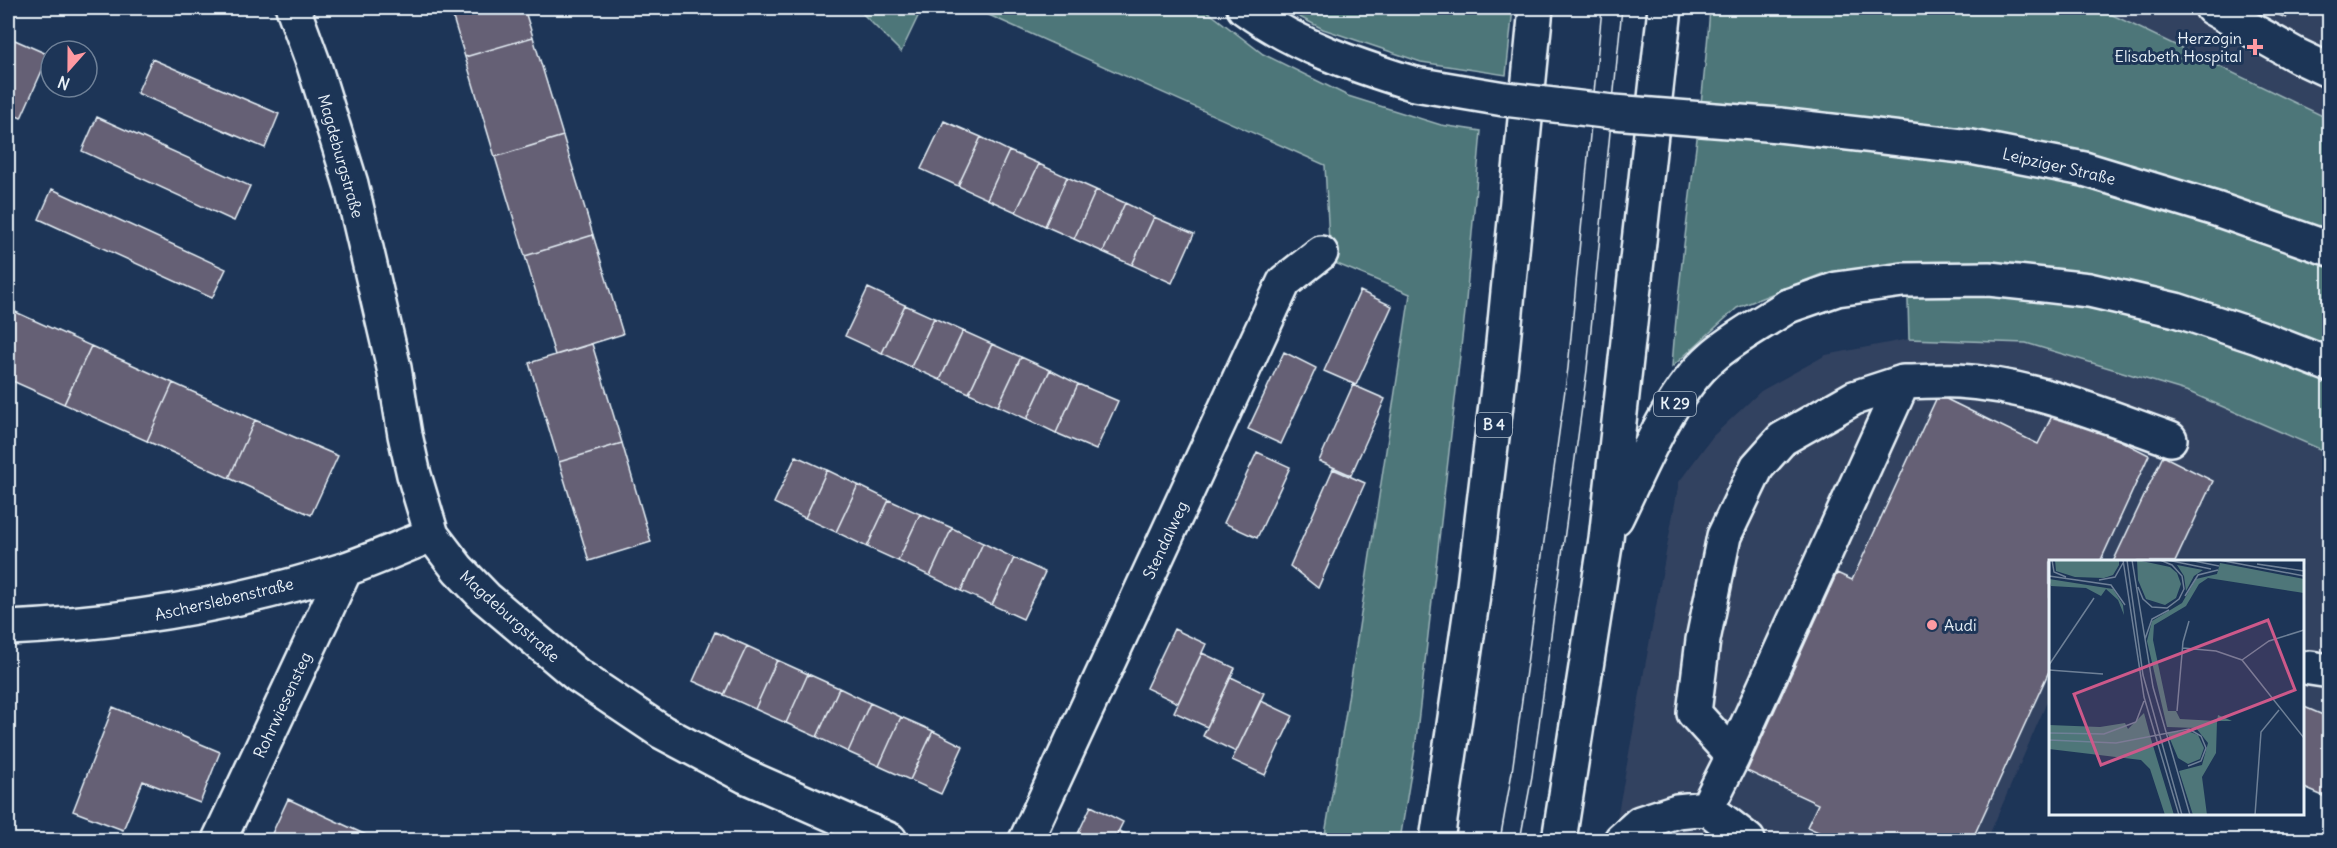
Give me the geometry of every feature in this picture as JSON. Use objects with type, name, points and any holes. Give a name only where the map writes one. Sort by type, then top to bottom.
[{"type":"main road","name":"Magdeburgstraße","points":[[293,8],[314,65],[351,184],[394,368],[414,475],[432,535],[458,569],[486,598],[577,675],[662,732],[745,776],[890,840]]},
{"type":"main road","name":"Leipziger Straße","points":[[1244,8],[1267,24],[1314,49],[1415,84],[1504,99],[1612,112],[1779,125],[1971,147],[2084,169],[2216,209],[2330,249]]},
{"type":"main road","name":"B 4","points":[[1437,840],[1472,602],[1501,363],[1536,8]]},
{"type":"main road","points":[[1559,840],[1606,539],[1665,8]]},
{"type":"main road","points":[[2212,8],[2298,56],[2330,71]]},
{"type":"main road","name":"Stendalweg","points":[[1026,840],[1284,282],[1322,253]]},
{"type":"main road","name":"K 29","points":[[1606,539],[1676,401],[1692,378],[1712,357],[1788,306],[1838,289],[1903,280],[2000,280],[2089,290],[2176,310],[2258,337],[2330,365]]},
{"type":"main road","points":[[1733,756],[1694,713],[1703,640],[1724,536],[1757,467],[1782,439],[1854,398],[1903,382],[1960,381],[2012,389],[2064,401],[2170,440]]},
{"type":"main road","points":[[1707,808],[1733,756],[1903,382]]},
{"type":"main road","name":"Ascherslebenstraße","points":[[8,628],[72,626],[153,615],[242,598],[345,570],[432,535]]},
{"type":"main road","name":"Rohrwiesensteg","points":[[219,840],[345,570]]},
{"type":"main road","points":[[1621,840],[1640,823],[1677,811],[1707,808],[1748,840]]},
{"type":"shaded area","name":"Herzogin Elisabeth Hospital","points":[[2098,8],[2329,8],[2329,119],[2250,80]]},
{"type":"shaded area","points":[[1909,339],[2026,343],[2189,392],[2329,453],[2329,799],[2304,787],[2304,560],[2049,560],[2049,697],[1987,840],[1613,840],[1679,482],[1713,436],[1761,391],[1826,355]]},
{"type":"green space","points":[[857,8],[922,8],[901,52]]},
{"type":"green space","points":[[973,8],[1203,8],[1263,54],[1348,96],[1441,125],[1481,131],[1465,312],[1415,749],[1400,840],[1324,840],[1410,294],[1330,261],[1325,165]]},
{"type":"green space","points":[[1282,8],[1513,8],[1506,75],[1421,62],[1323,29]]},
{"type":"green space","points":[[1710,8],[2098,8],[2329,119],[2329,453],[2189,392],[2026,343],[1909,339],[1907,263],[1824,273],[1737,308],[1672,367]]},
{"type":"building","points":[[450,8],[524,8],[533,37],[465,57]]},
{"type":"building","points":[[2262,8],[2291,8],[2286,18]]},
{"type":"building","points":[[8,37],[39,51],[39,78],[21,118],[8,112]]},
{"type":"building","points":[[533,37],[563,136],[495,157],[465,57]]},
{"type":"building","points":[[152,59],[279,114],[265,148],[137,93]]},
{"type":"building","points":[[97,117],[250,186],[234,221],[82,151]]},
{"type":"building","points":[[944,121],[981,137],[958,186],[921,169]]},
{"type":"building","points":[[563,136],[593,235],[525,256],[495,157]]},
{"type":"building","points":[[981,137],[1009,151],[987,199],[958,186]]},
{"type":"building","points":[[1009,151],[1039,164],[1016,212],[987,199]]},
{"type":"building","points":[[1039,164],[1067,177],[1045,226],[1016,212]]},
{"type":"building","points":[[1067,177],[1096,190],[1074,239],[1045,226]]},
{"type":"building","points":[[52,189],[226,269],[212,298],[39,219]]},
{"type":"building","points":[[1096,190],[1125,203],[1103,252],[1074,239]]},
{"type":"building","points":[[1125,203],[1154,217],[1132,265],[1103,252]]},
{"type":"building","points":[[1154,217],[1194,234],[1172,283],[1132,265]]},
{"type":"building","points":[[593,235],[623,334],[555,355],[525,256]]},
{"type":"building","points":[[868,288],[905,305],[882,353],[845,336]]},
{"type":"building","points":[[1360,291],[1392,306],[1356,385],[1324,371]]},
{"type":"building","points":[[905,305],[934,318],[911,367],[882,353]]},
{"type":"building","points":[[9,309],[91,346],[64,404],[8,379]]},
{"type":"building","points":[[934,318],[963,331],[940,380],[911,367]]},
{"type":"building","points":[[963,331],[992,344],[969,393],[940,380]]},
{"type":"building","points":[[592,344],[622,443],[559,462],[529,363]]},
{"type":"building","points":[[992,344],[1021,357],[998,406],[969,393]]},
{"type":"building","points":[[91,346],[173,383],[147,441],[64,404]]},
{"type":"building","points":[[1284,352],[1316,368],[1281,444],[1248,429]]},
{"type":"building","points":[[1021,357],[1050,370],[1027,419],[998,406]]},
{"type":"building","points":[[1050,370],[1078,384],[1056,433],[1027,419]]},
{"type":"building","points":[[173,383],[255,420],[229,478],[147,441]]},
{"type":"building","points":[[1078,384],[1118,401],[1096,450],[1056,433]]},
{"type":"building","points":[[1353,385],[1385,399],[1351,475],[1319,461]]},
{"type":"building","name":"Audi","points":[[1938,395],[2038,444],[2056,408],[2149,455],[2101,560],[2049,560],[2049,671],[1972,840],[1836,840],[1807,827],[1818,804],[1747,771],[1837,573],[1852,580]]},
{"type":"building","points":[[255,420],[338,456],[311,515],[229,478]]},
{"type":"building","points":[[622,443],[651,542],[589,561],[559,462]]},
{"type":"building","points":[[1257,452],[1290,467],[1257,538],[1224,523]]},
{"type":"building","points":[[796,456],[827,470],[805,518],[774,503]]},
{"type":"building","points":[[2163,456],[2213,481],[2176,560],[2114,560]]},
{"type":"building","points":[[1333,469],[1365,483],[1318,588],[1290,566]]},
{"type":"building","points":[[827,470],[858,485],[836,532],[805,518]]},
{"type":"building","points":[[858,485],[889,500],[867,547],[836,532]]},
{"type":"building","points":[[889,500],[920,514],[898,561],[867,547]]},
{"type":"building","points":[[920,514],[952,528],[930,576],[898,561]]},
{"type":"building","points":[[952,528],[983,543],[961,591],[930,576]]},
{"type":"building","points":[[983,543],[1014,558],[992,605],[961,591]]},
{"type":"building","points":[[1014,558],[1045,572],[1023,619],[992,605]]},
{"type":"building","points":[[1174,629],[1206,644],[1178,703],[1146,688]]},
{"type":"building","points":[[715,632],[747,646],[724,695],[693,681]]},
{"type":"building","points":[[747,646],[777,660],[755,709],[724,695]]},
{"type":"building","points":[[1202,653],[1235,668],[1207,727],[1174,712]]},
{"type":"building","points":[[777,660],[808,674],[786,723],[755,709]]},
{"type":"building","points":[[808,674],[839,688],[817,737],[786,723]]},
{"type":"building","points":[[1231,677],[1264,693],[1236,752],[1203,736]]},
{"type":"building","points":[[839,688],[870,703],[848,752],[817,737]]},
{"type":"building","points":[[1261,701],[1293,716],[1265,775],[1232,760]]},
{"type":"building","points":[[870,703],[901,717],[879,766],[848,752]]},
{"type":"building","points":[[113,707],[220,752],[200,803],[143,781],[123,830],[73,811]]},
{"type":"building","points":[[2304,707],[2330,718],[2330,799],[2304,788]]},
{"type":"building","points":[[901,717],[933,731],[910,780],[879,766]]},
{"type":"building","points":[[933,731],[963,746],[941,794],[910,780]]},
{"type":"building","points":[[288,799],[377,840],[269,840]]},
{"type":"building","points":[[1091,806],[1123,822],[1114,840],[1075,840]]},
{"type":"building","points":[[1119,831],[1140,840],[1114,840]]},
{"type":"tram line","points":[[1500,840],[1512,772],[1568,368],[1602,8]]},
{"type":"tram line","points":[[1520,840],[1532,776],[1587,370],[1622,8]]},
{"type":"place","name":"Herzogin Elisabeth Hospital","points":[[2255,47]]},
{"type":"place","name":"Audi","points":[[1932,625]]}]
